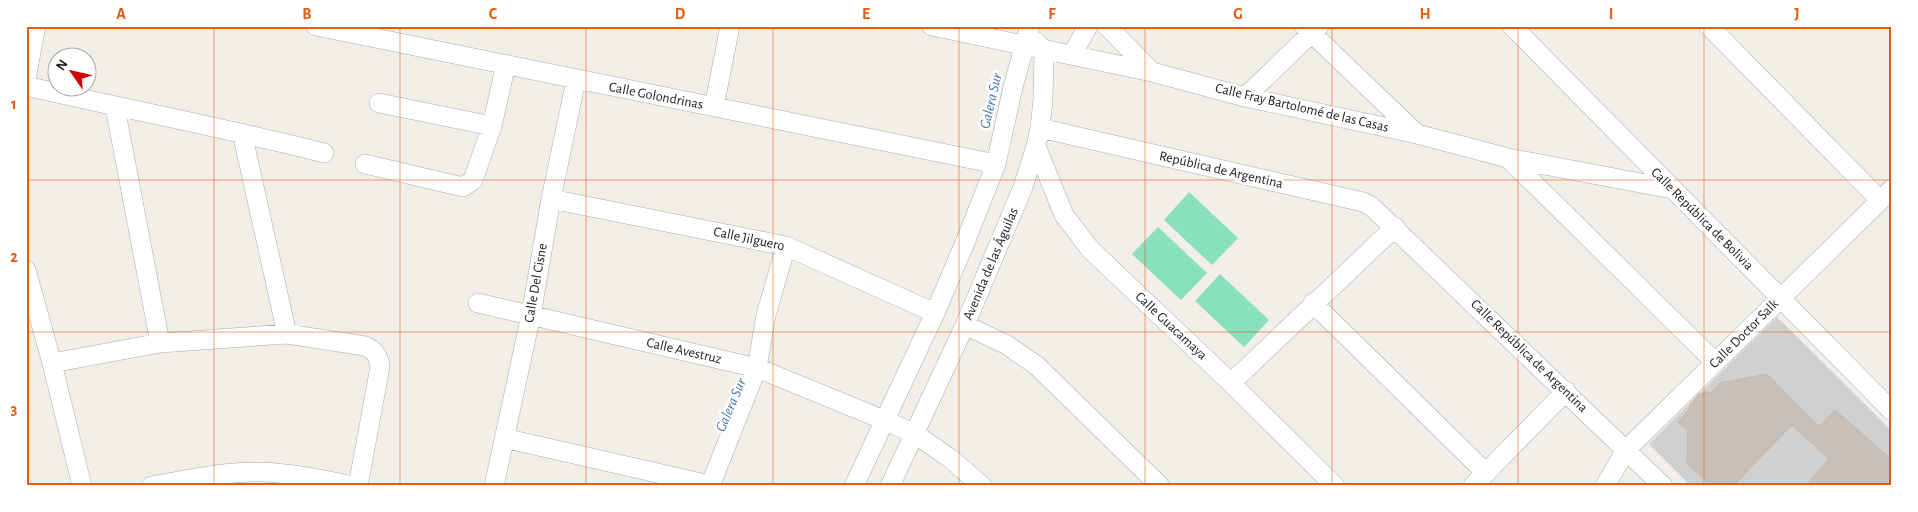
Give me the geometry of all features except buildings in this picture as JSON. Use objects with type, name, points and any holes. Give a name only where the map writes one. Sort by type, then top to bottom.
[{"type":"street","points":[[26,79],[36,26]]},
{"type":"street","name":"Calle Golondrinas","points":[[316,26],[996,164]]},
{"type":"street","points":[[714,107],[730,26]]},
{"type":"street","name":"Calle Fray Bartolomé de las Casas","points":[[932,26],[1028,36],[1044,50],[1152,72],[1244,97],[1417,134],[1508,158],[1672,189]]},
{"type":"street","points":[[1072,55],[1088,26]]},
{"type":"street","points":[[1107,26],[1152,72]]},
{"type":"street","name":"Calle República de Bolivia","points":[[1512,26],[1892,411]]},
{"type":"street","points":[[1709,26],[1886,195]]},
{"type":"street","points":[[1244,97],[1311,29],[1417,134]]},
{"type":"street","points":[[854,486],[935,313],[996,164],[1013,86],[1028,36]]},
{"type":"street","name":"Avenida de las Águilas","points":[[890,486],[966,325],[1023,187],[1038,137],[1043,100],[1044,50]]},
{"type":"street","points":[[365,164],[463,187],[473,180],[492,126],[506,64]]},
{"type":"street","name":"Calle Del Cisne","points":[[494,486],[531,315],[576,80]]},
{"type":"street","points":[[26,86],[115,107],[242,132],[324,153]]},
{"type":"street","points":[[379,103],[492,126]]},
{"type":"street","points":[[115,107],[160,343]]},
{"type":"street","points":[[242,132],[287,334]]},
{"type":"street","name":"República de Argentina","points":[[1038,137],[1363,202],[1378,211],[1395,227]]},
{"type":"street","name":"Calle Guacamaya","points":[[1038,137],[1064,215],[1090,249],[1231,382],[1335,486]]},
{"type":"street","points":[[1508,158],[1715,362]]},
{"type":"street","name":"Calle Doctor Salk","points":[[1606,486],[1626,450],[1886,195]]},
{"type":"street","name":"Calle Jilguero","points":[[552,198],[786,246],[935,313]]},
{"type":"street","points":[[1231,382],[1395,227]]},
{"type":"street","name":"Calle República de Argentina","points":[[1395,227],[1663,486]]},
{"type":"street","points":[[504,438],[710,485],[758,368],[766,315],[786,246]]},
{"type":"street","points":[[26,270],[52,363],[82,486]]},
{"type":"street","name":"Calle Avestruz","points":[[478,303],[758,368],[915,434],[951,459],[982,486]]},
{"type":"street","points":[[1313,303],[1480,479],[1566,391]]},
{"type":"street","points":[[966,325],[1007,345],[1036,365],[1160,486]]},
{"type":"street","points":[[52,363],[160,343],[287,334],[365,346],[374,351],[378,357],[380,367],[358,486]]},
{"type":"street","points":[[151,486],[221,474],[261,472],[304,477],[353,486]]},
{"type":"shaded area","points":[[1777,317],[1892,431],[1892,486],[1691,486],[1649,444]]},
{"type":"green space","points":[[1189,192],[1238,238],[1212,265],[1164,220]]},
{"type":"green space","points":[[1158,227],[1207,273],[1181,300],[1132,254]]},
{"type":"green space","points":[[1220,274],[1269,320],[1244,347],[1195,301]]},
{"type":"water label","name":"Galera Sur","points":[[991,101]]},
{"type":"water label","name":"Galera Sur","points":[[731,405]]}]
